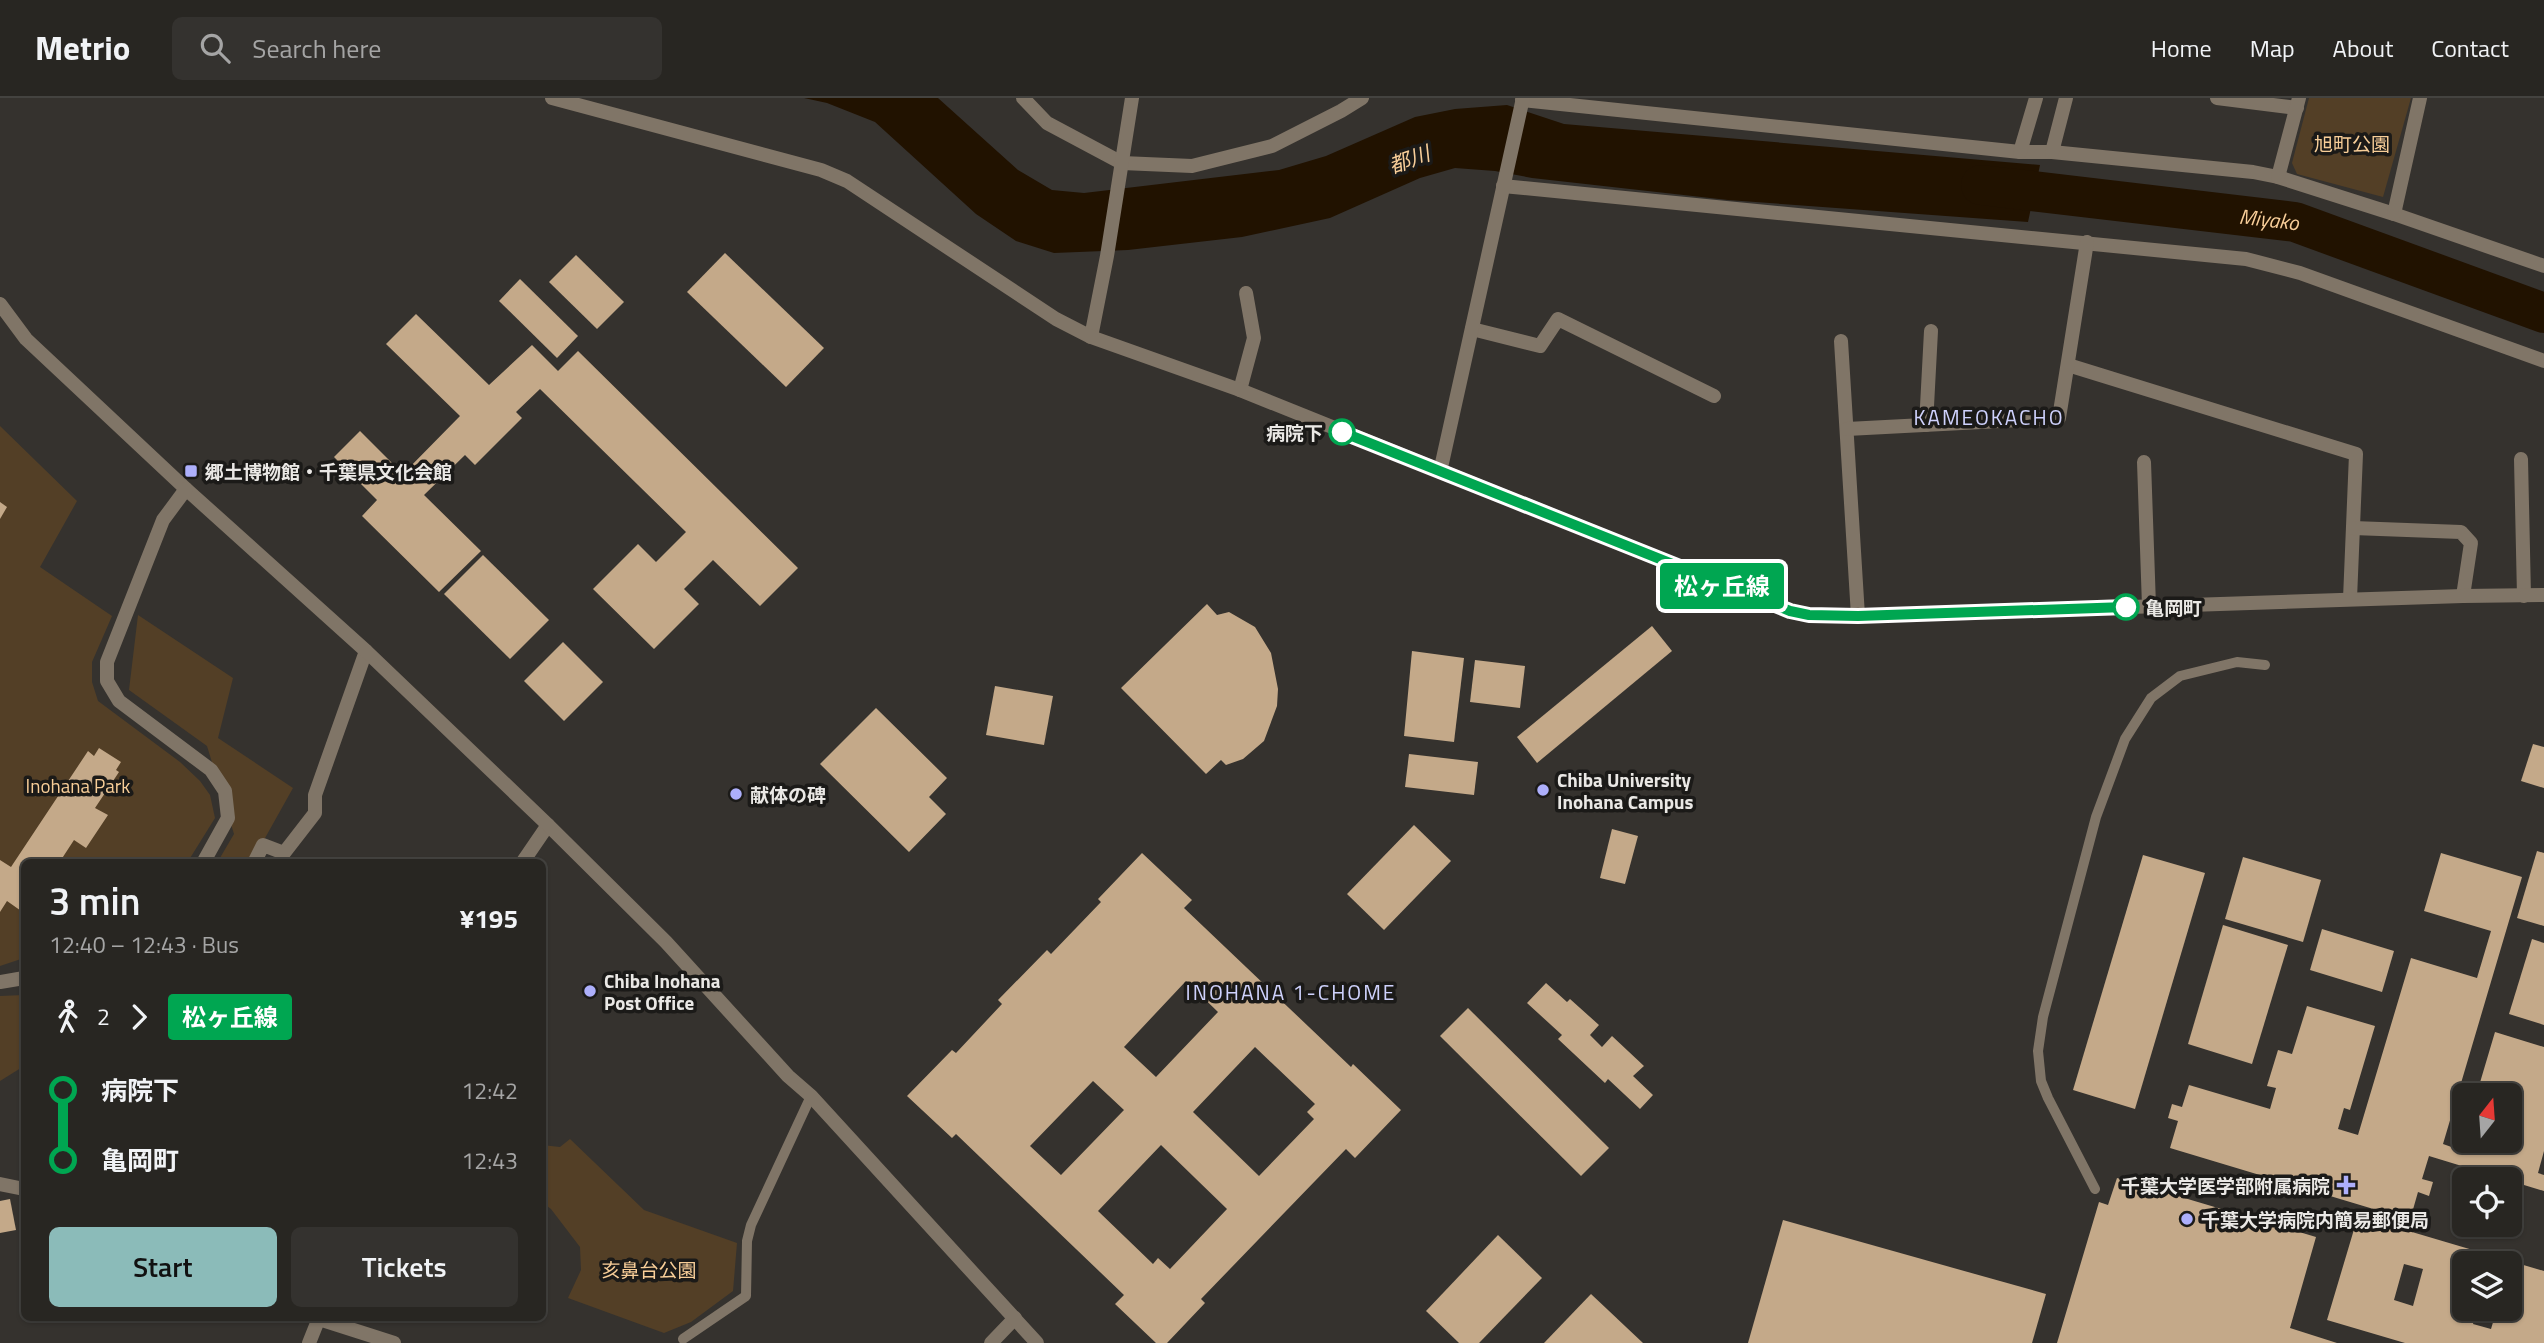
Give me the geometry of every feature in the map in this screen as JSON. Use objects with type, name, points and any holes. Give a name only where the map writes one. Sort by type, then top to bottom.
[{"type":"street","points":[[552,98],[821,170],[847,181],[1056,318],[1091,337],[1240,390],[1772,605],[1809,615],[1858,616],[2544,595]]},
{"type":"street","points":[[1023,98],[1047,123],[1122,163],[1192,166],[1272,146],[1362,98]]},
{"type":"street","points":[[1091,337],[1132,98]]},
{"type":"street","points":[[2020,152],[2036,98]]},
{"type":"street","points":[[2052,152],[2066,98]]},
{"type":"street","points":[[2217,98],[2298,103],[2278,177]]},
{"type":"street","points":[[2394,214],[2420,98]]},
{"type":"street","points":[[1440,472],[1522,99],[2020,152],[2052,152],[2253,172],[2278,177],[2394,214],[2544,266]]},
{"type":"street","points":[[1503,186],[2207,254],[2257,262],[2300,273],[2544,361]]},
{"type":"street","points":[[1847,429],[2059,418],[2087,242]]},
{"type":"street","points":[[1240,390],[1254,338],[1246,293]]},
{"type":"street","points":[[0,304],[26,339],[186,489],[366,651],[666,942],[1037,1343]]},
{"type":"street","points":[[1472,329],[1540,346],[1558,319],[1714,396]]},
{"type":"street","points":[[1926,425],[1931,331]]},
{"type":"street","points":[[1841,341],[1858,616]]},
{"type":"street","points":[[2068,365],[2356,454],[2350,600]]},
{"type":"street","points":[[2521,459],[2524,596]]},
{"type":"street","points":[[2144,463],[2149,606]]},
{"type":"street","points":[[186,489],[163,520],[107,662],[107,681],[119,701],[211,770],[225,791],[228,818],[205,859]]},
{"type":"street","points":[[2353,528],[2461,532],[2471,543],[2463,596]]},
{"type":"street","points":[[256,859],[263,845],[284,853],[315,813],[315,795],[366,651]]},
{"type":"street","points":[[525,859],[548,825]]},
{"type":"street","points":[[0,982],[21,978]]},
{"type":"street","points":[[0,1184],[21,1188]]},
{"type":"street","points":[[991,1343],[1015,1318]]},
{"type":"street","points":[[309,1343],[317,1321]]},
{"type":"street","points":[[327,1321],[394,1343]]},
{"type":"lane","points":[[2095,1189],[2044,1090],[2038,1051],[2043,1017],[2095,817],[2125,739],[2151,698],[2180,676],[2237,662],[2265,665]]},
{"type":"lane","points":[[683,1339],[746,1296],[747,1241],[751,1225],[811,1096]]},
{"type":"green space","name":"旭町公園","points":[[2309,98],[2411,98],[2383,197],[2297,174],[2292,163]]},
{"type":"green space","name":"Inohana Park","points":[[0,426],[77,501],[40,567],[112,616],[92,662],[92,682],[98,701],[180,762],[200,781],[210,795],[215,818],[189,859],[21,859],[21,959],[0,966]]},
{"type":"green space","points":[[138,615],[233,678],[218,738],[293,788],[253,859],[219,859],[234,834],[207,746],[129,690]]},
{"type":"green space","points":[[21,995],[21,1068],[0,1081],[0,996]]},
{"type":"green space","name":"亥鼻台公園","points":[[570,1139],[644,1210],[737,1243],[733,1291],[691,1322],[664,1333],[568,1298],[581,1270],[580,1247],[546,1205],[546,1145],[560,1147]]},
{"type":"water","name":"都川","points":[[804,98],[938,98],[1018,170],[1052,190],[1084,193],[1279,170],[1326,156],[1415,117],[1455,109],[1507,105],[1564,124],[2040,165],[2028,222],[1728,200],[1455,168],[1420,178],[1330,218],[1242,237],[1128,250],[1054,253],[1016,241],[976,214],[875,122],[827,103]]},
{"type":"building","points":[[725,253],[824,348],[786,387],[687,292]]},
{"type":"building","points":[[576,255],[624,302],[597,329],[549,282]]},
{"type":"building","points":[[520,279],[578,336],[557,358],[499,301]]},
{"type":"building","points":[[416,314],[489,385],[532,345],[558,371],[578,351],[798,568],[760,606],[713,560],[684,589],[699,604],[654,649],[593,589],[638,544],[656,562],[686,532],[540,389],[516,412],[522,418],[475,465],[465,455],[424,495],[481,551],[439,592],[362,516],[377,500],[334,457],[360,431],[403,474],[460,416],[386,344]]},
{"type":"building","points":[[0,502],[7,507],[0,519]]},
{"type":"building","points":[[483,555],[549,620],[510,659],[444,594]]},
{"type":"building","points":[[1207,604],[1217,615],[1229,612],[1255,627],[1271,653],[1278,689],[1277,706],[1264,741],[1243,759],[1226,765],[1221,760],[1206,774],[1121,688]]},
{"type":"building","points":[[1652,626],[1672,651],[1537,763],[1517,737]]},
{"type":"building","points":[[563,642],[603,682],[564,721],[524,681]]},
{"type":"building","points":[[1412,651],[1464,658],[1454,742],[1404,736]]},
{"type":"building","points":[[1475,660],[1525,666],[1520,708],[1470,702]]},
{"type":"building","points":[[995,686],[1053,696],[1044,745],[986,735]]},
{"type":"building","points":[[876,708],[947,778],[929,797],[946,814],[909,852],[820,764]]},
{"type":"building","points":[[2533,744],[2544,747],[2544,788],[2521,781]]},
{"type":"building","points":[[99,748],[121,762],[116,770],[119,772],[95,808],[108,815],[86,848],[74,840],[62,859],[21,859],[21,911],[7,901],[0,912],[0,860],[11,867],[88,751],[94,756]]},
{"type":"building","points":[[1409,754],[1478,762],[1474,795],[1405,787]]},
{"type":"building","points":[[1414,825],[1451,861],[1384,930],[1347,894]]},
{"type":"building","points":[[1612,829],[1638,836],[1625,884],[1600,878]]},
{"type":"building","points":[[2537,851],[2544,853],[2544,926],[2517,918]]},
{"type":"building","points":[[1142,853],[1192,900],[1184,908],[1351,1067],[1353,1064],[1401,1110],[1355,1158],[1346,1149],[1201,1299],[1205,1303],[1167,1343],[1156,1343],[1115,1304],[1124,1295],[956,1134],[952,1138],[907,1096],[952,1050],[956,1053],[1002,1004],[998,1000],[1047,950],[1051,954],[1101,902],[1098,899]],"holes":[[[1186,981],[1218,1012],[1156,1077],[1124,1047]],[[1255,1047],[1315,1104],[1307,1112],[1314,1119],[1259,1176],[1193,1112]],[[1093,1081],[1124,1110],[1061,1175],[1030,1146]],[[1161,1145],[1227,1209],[1170,1269],[1158,1258],[1153,1264],[1098,1211]]]},
{"type":"building","points":[[2441,853],[2522,877],[2461,1083],[2452,1083],[2452,1114],[2443,1144],[2452,1147],[2452,1153],[2522,1153],[2522,1083],[2480,1083],[2495,1032],[2544,1047],[2544,1151],[2538,1173],[2544,1175],[2544,1191],[2522,1184],[2522,1167],[2465,1167],[2429,1156],[2422,1179],[2433,1182],[2429,1196],[2418,1192],[2410,1220],[2170,1148],[2178,1121],[2168,1118],[2172,1104],[2182,1107],[2189,1085],[2270,1109],[2276,1088],[2267,1086],[2278,1050],[2292,1054],[2307,1006],[2375,1026],[2350,1110],[2344,1108],[2338,1129],[2358,1135],[2411,958],[2477,978],[2491,931],[2424,911]]},
{"type":"building","points":[[2143,855],[2205,873],[2135,1109],[2073,1090]]},
{"type":"building","points":[[2243,857],[2321,880],[2303,942],[2225,919]]},
{"type":"building","points":[[2223,925],[2288,945],[2252,1064],[2188,1044]]},
{"type":"building","points":[[2322,929],[2394,951],[2382,992],[2310,970]]},
{"type":"building","points":[[2532,939],[2544,943],[2544,1025],[2509,1014]]},
{"type":"building","points":[[1546,983],[1567,1002],[1570,999],[1599,1025],[1590,1035],[1602,1047],[1612,1036],[1644,1066],[1633,1076],[1653,1095],[1640,1109],[1608,1079],[1605,1083],[1558,1039],[1562,1035],[1527,1003]]},
{"type":"building","points":[[1468,1008],[1609,1148],[1581,1176],[1440,1036]]},
{"type":"building","points":[[2117,1178],[2316,1237],[2290,1328],[2337,1343],[2057,1343],[2099,1202],[2108,1205]]},
{"type":"building","points":[[10,1199],[16,1230],[0,1233],[0,1201]]},
{"type":"building","points":[[2358,1216],[2476,1251],[2452,1251],[2452,1321],[2474,1321],[2473,1324],[2491,1329],[2493,1321],[2522,1321],[2522,1264],[2544,1271],[2544,1343],[2405,1343],[2327,1320]],"holes":[[[2404,1264],[2423,1269],[2413,1306],[2394,1300]]]},
{"type":"building","points":[[1783,1220],[2046,1294],[2032,1343],[1748,1343]]},
{"type":"building","points":[[1498,1235],[1542,1278],[1479,1343],[1459,1343],[1426,1311]]},
{"type":"building","points":[[1591,1294],[1643,1343],[1544,1343]]},
{"type":"waterway","name":"Miyako","points":[[1981,185],[2295,222],[2544,313]]},
{"type":"bus line","name":"松ヶ丘線","points":[[1342,432],[1790,611],[1809,615],[1858,616],[2126,607]]},
{"type":"place","name":"病院下","points":[[1342,432]]},
{"type":"place","name":"郷土博物館・千葉県文化会館","points":[[191,471]]},
{"type":"place","name":"亀岡町","points":[[2126,607]]},
{"type":"place","name":"Chiba University Inohana Campus","points":[[1543,790]]},
{"type":"place","name":"献体の碑","points":[[736,794]]},
{"type":"place","name":"Chiba Inohana Post Office","points":[[590,991]]},
{"type":"place","name":"千葉大学医学部附属病院","points":[[2346,1185]]},
{"type":"place","name":"千葉大学病院内簡易郵便局","points":[[2187,1219]]},
{"type":"district","name":"KAMEOKACHO","points":[[1989,417]]},
{"type":"district","name":"INOHANA 1-CHOME","points":[[1291,992]]}]
